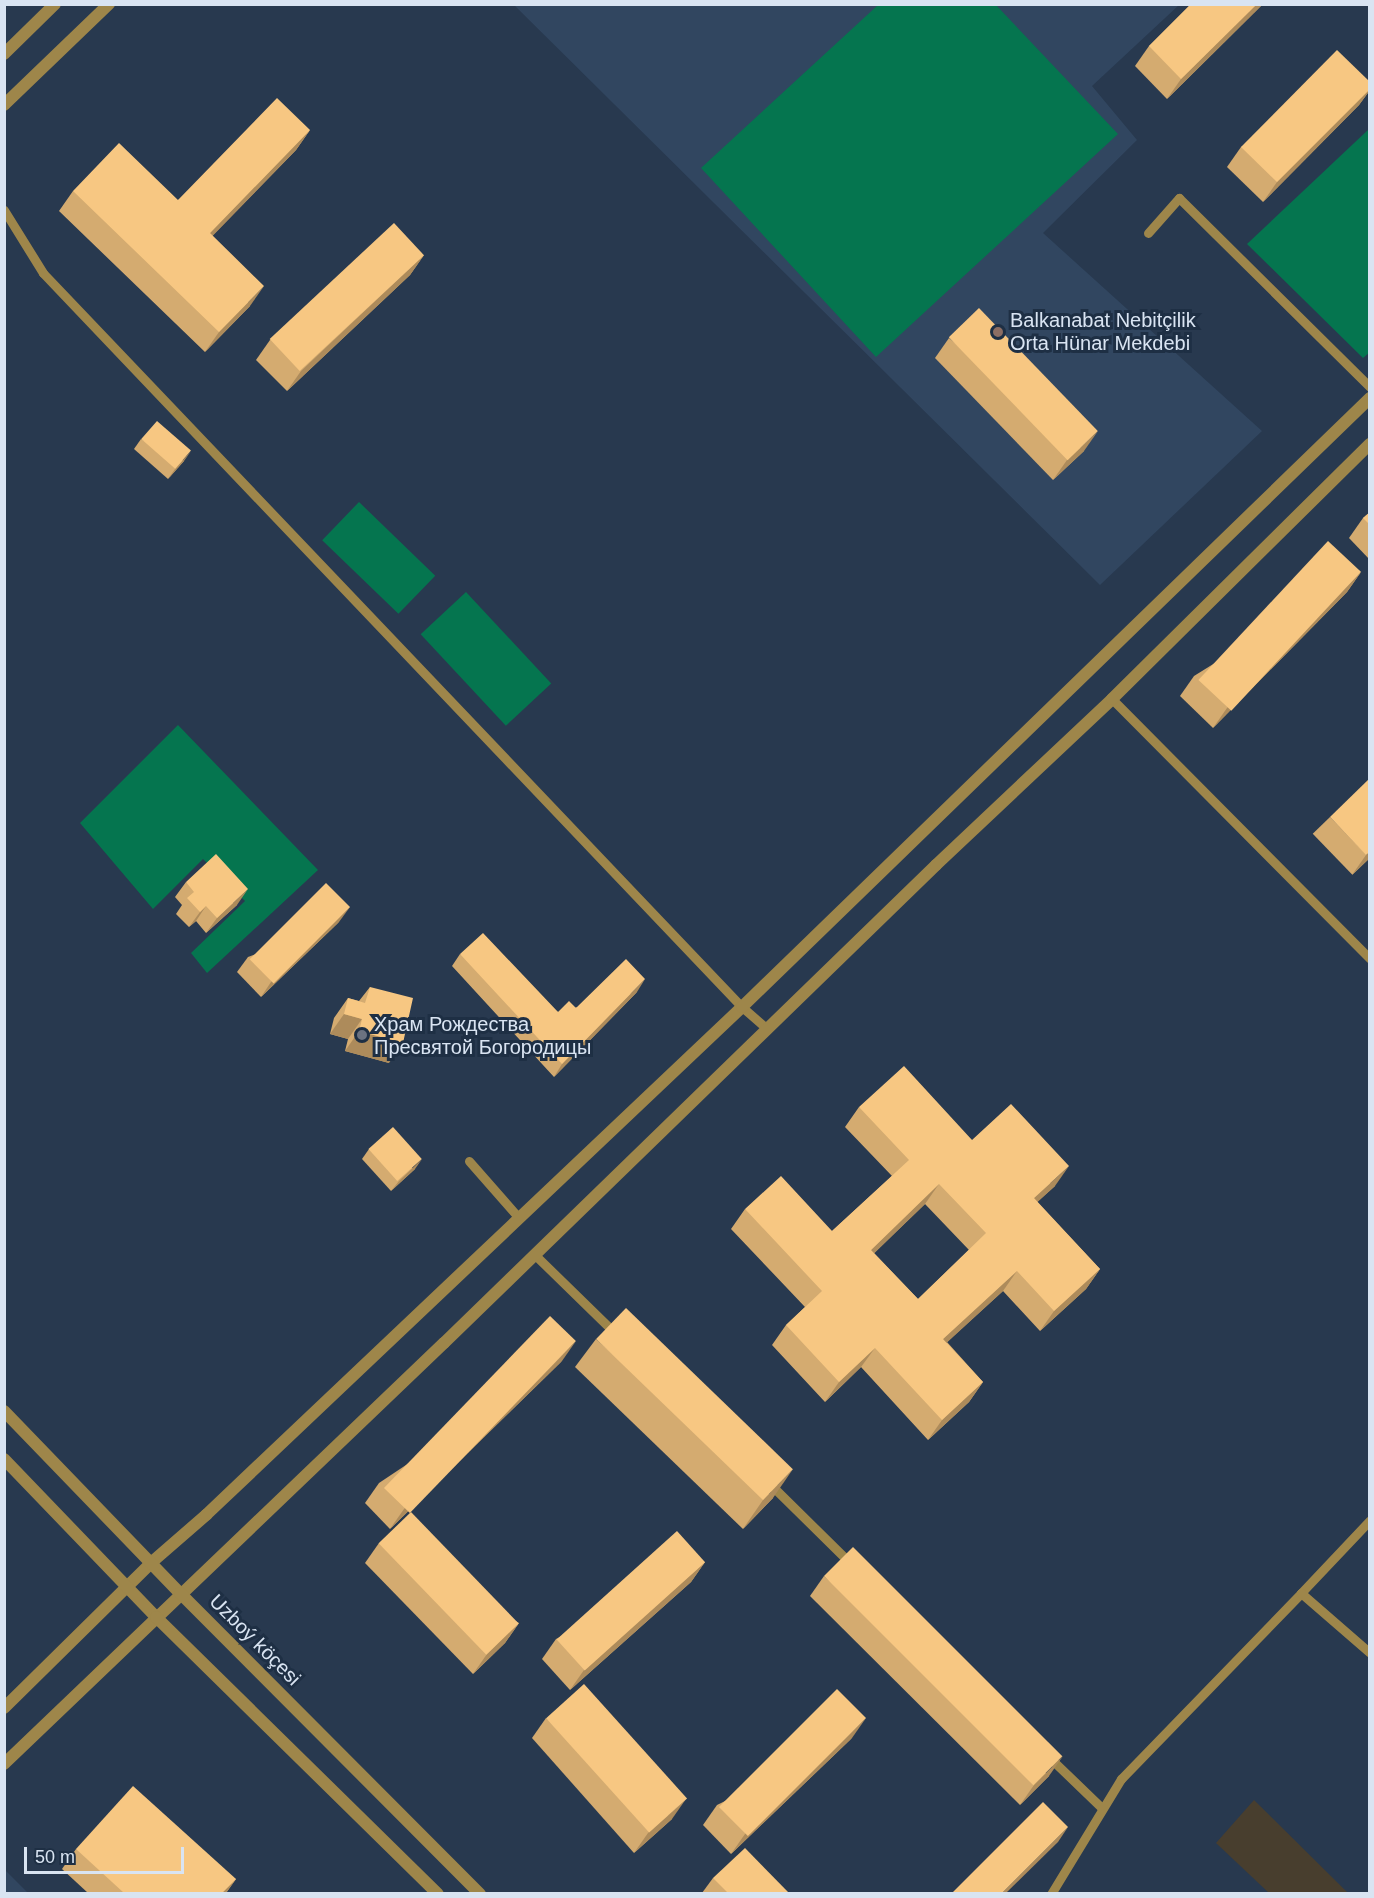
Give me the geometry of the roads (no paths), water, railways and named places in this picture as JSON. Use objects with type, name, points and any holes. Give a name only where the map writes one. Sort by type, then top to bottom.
[{"type":"street","points":[[4,54],[55,4]]},
{"type":"street","points":[[4,105],[109,4]]},
{"type":"street","points":[[4,1708],[152,1562],[206,1515],[742,1007],[1370,398]]},
{"type":"street","points":[[4,1764],[1112,699],[1370,444]]},
{"type":"street","name":"Uzboý köçesi","points":[[4,1411],[180,1593],[480,1893]]},
{"type":"street","points":[[4,1459],[156,1617],[438,1893]]},
{"type":"lane","points":[[1149,233],[1179,198],[1370,387]]},
{"type":"lane","points":[[4,210],[43,273],[742,1007],[767,1029]]},
{"type":"lane","points":[[1112,699],[1370,959]]},
{"type":"lane","points":[[469,1161],[519,1218]]},
{"type":"lane","points":[[535,1255],[620,1338]]},
{"type":"lane","points":[[765,1480],[859,1571]]},
{"type":"lane","points":[[1051,1893],[1121,1779],[1370,1520]]},
{"type":"lane","points":[[1301,1593],[1370,1653]]},
{"type":"lane","points":[[1044,1751],[1102,1808]]},
{"type":"place","name":"Balkanabat Nebitçilik Orta Hünar Mekdebi","points":[[998,332]]},
{"type":"place","name":"Храм Рождества Пресвятой Богородицы","points":[[362,1035]]}]
